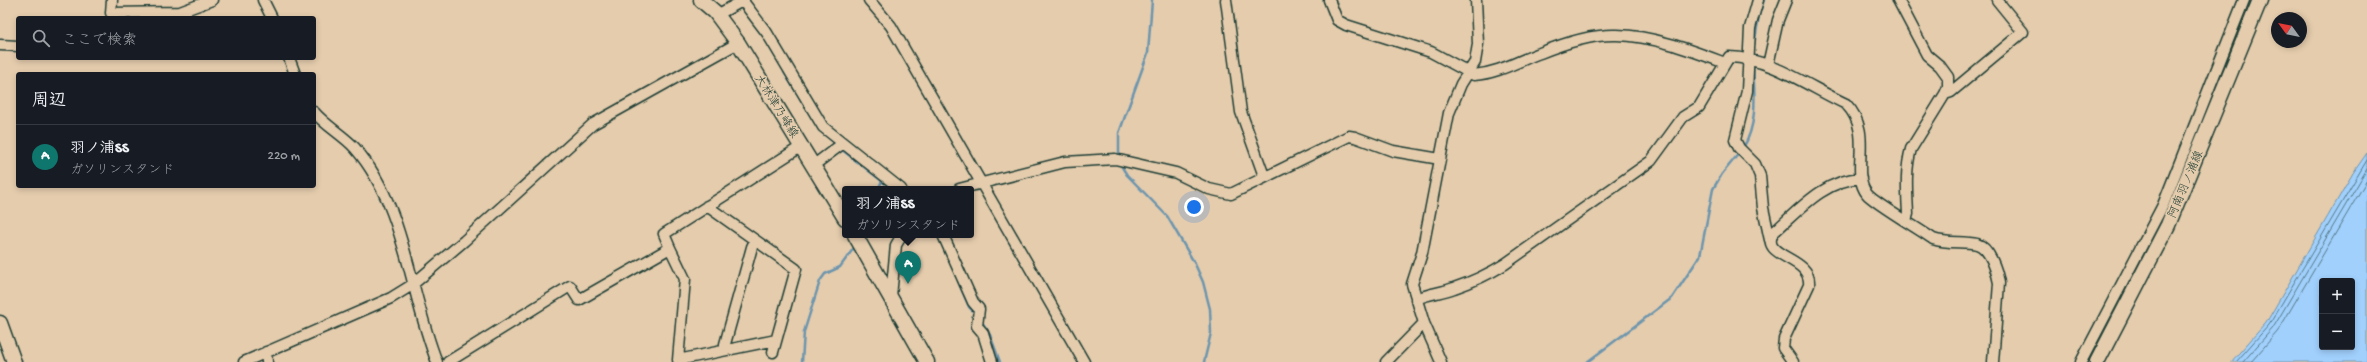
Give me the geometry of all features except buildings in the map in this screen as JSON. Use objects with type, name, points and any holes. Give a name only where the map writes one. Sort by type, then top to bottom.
[{"type":"main road","name":"大林津乃峰線","points":[[701,0],[714,9],[738,43],[842,213]]},
{"type":"main road","name":"阿南羽ノ浦線","points":[[2097,362],[2168,225],[2260,0]]},
{"type":"main road","points":[[857,238],[891,296],[926,362]]},
{"type":"main road","points":[[0,323],[14,362]]},
{"type":"street","points":[[112,0],[111,13],[180,12],[212,0]]},
{"type":"street","points":[[263,0],[271,16]]},
{"type":"street","points":[[869,0],[891,26],[1084,362]]},
{"type":"street","points":[[1226,0],[1241,112],[1264,176]]},
{"type":"street","points":[[1329,0],[1337,20],[1346,25],[1431,52],[1474,75],[1481,75],[1508,68],[1540,53],[1588,39],[1616,35],[1682,46],[1725,63]]},
{"type":"street","points":[[1441,362],[1424,324],[1412,284],[1422,253],[1449,113],[1468,72],[1475,62],[1478,44],[1476,0]]},
{"type":"street","points":[[1758,0],[1750,28],[1747,60],[1747,91],[1735,140],[1742,151],[1755,164],[1760,176],[1763,208],[1770,244],[1775,250],[1806,270],[1810,278],[1810,285],[1784,339],[1783,348],[1792,362]]},
{"type":"street","points":[[1768,65],[1778,20],[1786,0]]},
{"type":"street","points":[[1898,0],[1927,55],[1940,66],[1948,77],[1948,87],[1945,94],[1911,149],[1907,168],[1908,214],[1906,220]]},
{"type":"street","points":[[1945,94],[1950,92],[2023,32],[1997,0]]},
{"type":"street","points":[[2246,0],[2245,20],[2250,27]]},
{"type":"street","points":[[2081,362],[2162,205],[2246,0]]},
{"type":"street","points":[[714,9],[741,2],[771,40],[823,127],[842,144],[897,186]]},
{"type":"street","points":[[244,362],[266,357],[391,298],[412,284],[464,241],[594,124],[738,43]]},
{"type":"street","points":[[0,45],[16,46]]},
{"type":"street","points":[[1416,299],[1431,292],[1453,289],[1473,281],[1505,264],[1651,161],[1683,118],[1699,107],[1729,57],[1768,65],[1846,104],[1850,109],[1862,138],[1860,178],[1867,195],[1933,239],[1945,242],[1977,244],[1986,250],[1997,272],[1999,283],[1993,362]]},
{"type":"street","points":[[289,60],[294,72]]},
{"type":"street","points":[[316,114],[355,149],[380,185],[403,241],[412,284],[428,338],[437,362]]},
{"type":"street","points":[[968,186],[1065,162],[1120,160],[1176,173],[1209,189],[1231,194],[1264,176],[1349,136],[1393,151],[1440,159]]},
{"type":"street","points":[[814,165],[842,144]]},
{"type":"street","points":[[776,340],[678,360],[685,279],[664,234],[802,146]]},
{"type":"street","points":[[1770,240],[1773,233],[1820,191],[1837,183],[1860,178]]},
{"type":"street","points":[[707,206],[796,269],[773,352]]},
{"type":"street","points":[[891,296],[896,245],[900,238]]},
{"type":"street","points":[[945,238],[973,302],[979,309],[978,326],[983,333],[992,362]]},
{"type":"street","points":[[726,350],[727,337],[755,241]]},
{"type":"street","points":[[448,362],[570,286],[579,300],[670,248]]},
{"type":"street","points":[[1386,362],[1424,324]]},
{"type":"water","points":[[2367,153],[2367,362],[2231,362],[2266,323],[2353,173]]},
{"type":"waterway","points":[[1119,157],[1119,133],[1148,53],[1152,0]]},
{"type":"waterway","points":[[1754,46],[1759,15],[1764,0]]},
{"type":"waterway","points":[[1743,148],[1748,138],[1753,117],[1753,63]]},
{"type":"waterway","points":[[784,72],[819,129]]},
{"type":"waterway","points":[[829,138],[837,145]]},
{"type":"waterway","points":[[841,149],[888,186]]},
{"type":"waterway","points":[[1587,362],[1672,298],[1700,256],[1713,189],[1722,174],[1740,152]]},
{"type":"waterway","points":[[1120,164],[1127,175],[1167,216],[1195,264],[1203,282],[1210,309],[1211,333],[1204,362]]},
{"type":"waterway","points":[[880,186],[882,181]]},
{"type":"waterway","points":[[802,362],[804,332],[820,281],[825,274],[840,267],[856,245]]},
{"type":"waterway","points":[[958,281],[969,307],[975,313]]},
{"type":"waterway","points":[[981,320],[990,335],[1000,362]]},
{"type":"place","name":"羽ノ浦SS","points":[[908,284]]}]
